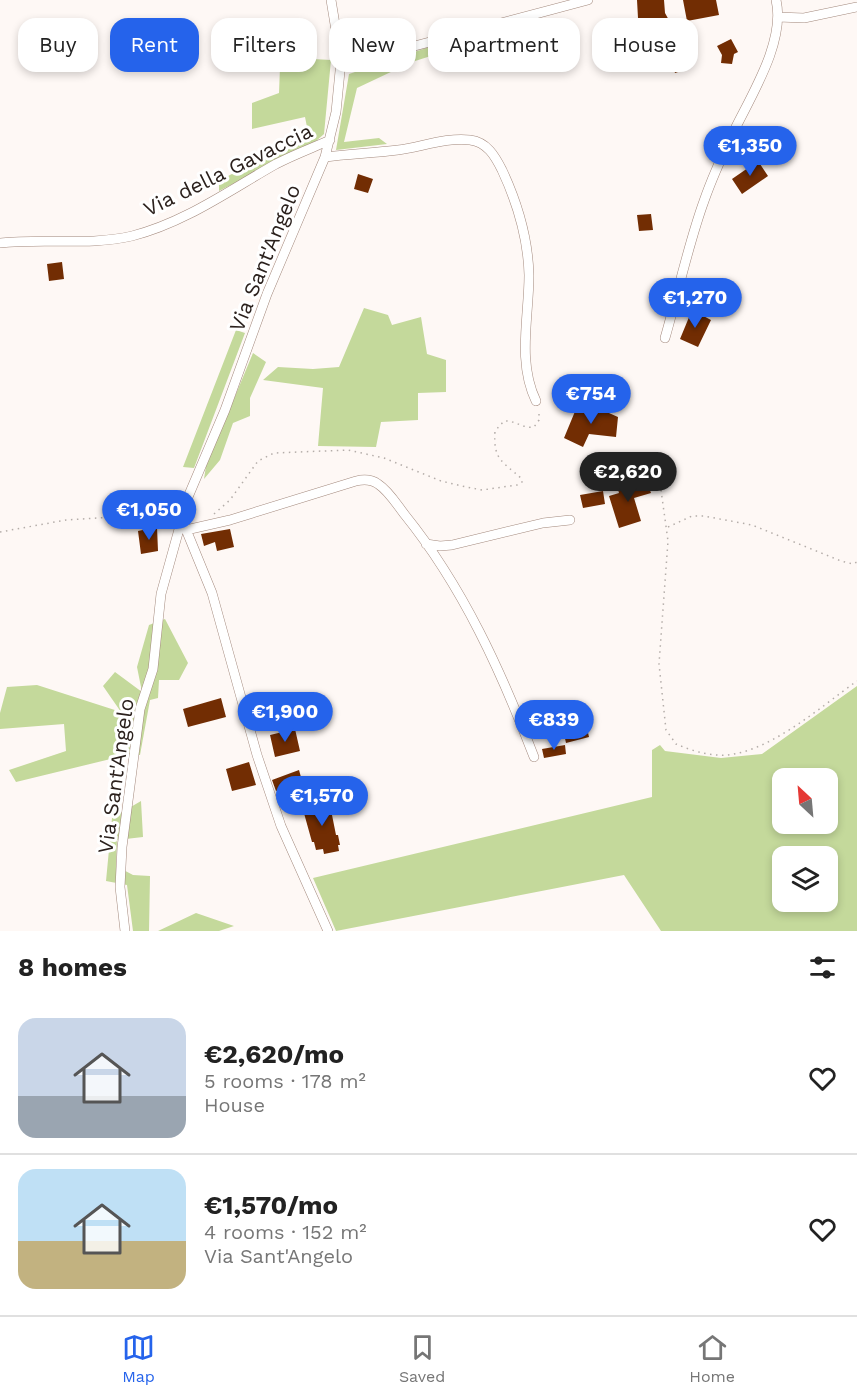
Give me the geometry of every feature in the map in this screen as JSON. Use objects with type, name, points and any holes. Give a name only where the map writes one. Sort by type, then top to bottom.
[{"type":"street","name":"Via Sant'Angelo","points":[[331,0],[334,18]]},
{"type":"street","points":[[416,46],[588,0]]},
{"type":"street","points":[[665,338],[703,203],[772,45],[778,17],[776,0]]},
{"type":"street","points":[[778,17],[804,18],[857,7]]},
{"type":"street","name":"Via Sant'Angelo","points":[[125,931],[120,887],[122,847],[140,709],[153,669],[161,594],[184,526],[188,497],[225,410],[267,294],[325,157],[330,140],[340,72]]},
{"type":"street","name":"Via della Gavaccia","points":[[0,243],[106,240],[134,235],[178,218],[279,163],[330,140]]},
{"type":"street","points":[[325,157],[397,150],[463,140],[481,143],[492,153],[515,203],[528,258],[525,369],[536,401]]},
{"type":"street","points":[[328,931],[281,826],[247,721],[212,593],[184,526],[230,520],[366,480],[376,483],[426,544],[471,615],[510,695],[534,757]]},
{"type":"street","points":[[426,544],[452,545],[543,523],[570,520]]},
{"type":"path","points":[[348,450],[384,458],[441,481],[466,487],[482,490],[514,486],[522,482],[522,479],[505,466],[497,456],[494,443],[495,430],[504,421],[534,427],[540,415],[536,401]]},
{"type":"path","points":[[661,490],[668,541],[659,664],[666,730],[676,744],[716,755],[728,755],[760,746],[786,732],[857,681]]},
{"type":"path","points":[[667,527],[692,516],[704,516],[752,525],[841,561],[853,564],[857,562]]},
{"type":"green space","points":[[428,47],[428,57],[416,61],[416,51]]},
{"type":"green space","points":[[317,59],[329,60],[324,134],[315,142],[219,191],[219,181],[308,132],[305,117],[252,129],[252,103],[279,93],[280,72],[317,72]]},
{"type":"green space","points":[[391,72],[357,88],[344,142],[379,138],[387,144],[336,150],[349,74]]},
{"type":"green space","points":[[364,308],[388,315],[392,325],[421,317],[427,354],[446,360],[446,392],[418,393],[418,420],[381,422],[376,447],[318,446],[323,388],[263,380],[278,367],[313,369],[339,367]]},
{"type":"green space","points":[[236,330],[245,333],[194,468],[183,467]]},
{"type":"green space","points":[[253,353],[266,362],[250,398],[250,416],[233,423],[220,460],[204,479],[206,466]]},
{"type":"green space","points":[[165,619],[188,663],[179,680],[159,680],[158,698],[150,700],[140,755],[127,755],[16,782],[9,770],[66,751],[64,724],[0,729],[0,713],[7,687],[37,685],[121,712],[103,686],[115,672],[142,692],[137,667],[149,625]]},
{"type":"green space","points":[[857,686],[857,931],[661,931],[624,875],[336,931],[313,878],[652,797],[652,750],[660,745],[665,751],[721,758],[762,754]]},
{"type":"green space","points":[[141,801],[143,837],[117,840],[116,866],[133,875],[150,876],[149,931],[133,931],[127,885],[106,881],[112,818]]},
{"type":"green space","points":[[196,913],[234,926],[219,931],[158,931]]},
{"type":"building","points":[[637,0],[664,0],[668,18],[638,18]]},
{"type":"building","points":[[683,0],[716,0],[719,15],[698,19],[686,18]]},
{"type":"building","points":[[731,39],[738,52],[734,54],[732,64],[721,63],[722,55],[717,46]]},
{"type":"building","points":[[758,161],[768,176],[742,194],[732,179]]},
{"type":"building","points":[[358,174],[373,179],[368,193],[354,189]]},
{"type":"building","points":[[651,214],[653,230],[639,231],[637,215]]},
{"type":"building","points":[[62,262],[64,279],[49,281],[47,264]]},
{"type":"building","points":[[692,310],[711,320],[698,347],[680,339]]},
{"type":"building","points":[[593,406],[618,417],[616,437],[589,434],[583,447],[564,438],[576,409],[586,413],[587,409],[591,411]]},
{"type":"building","points":[[633,481],[634,485],[647,482],[651,493],[634,498],[641,521],[619,528],[609,496],[619,493],[617,486]]},
{"type":"building","points":[[603,491],[605,504],[583,508],[580,495]]},
{"type":"building","points":[[157,527],[158,551],[141,554],[138,531]]},
{"type":"building","points":[[230,529],[234,547],[217,551],[215,542],[204,546],[201,534]]},
{"type":"building","points":[[221,698],[226,717],[188,727],[183,709]]},
{"type":"building","points":[[585,720],[589,737],[566,743],[562,725]]},
{"type":"building","points":[[295,729],[300,751],[275,757],[270,735]]},
{"type":"building","points":[[565,745],[566,754],[544,758],[542,749]]},
{"type":"building","points":[[249,762],[256,785],[232,791],[226,769]]},
{"type":"building","points":[[299,770],[304,788],[295,791],[293,786],[276,791],[272,780]]},
{"type":"building","points":[[329,800],[340,845],[338,845],[339,851],[324,854],[323,849],[316,850],[312,842],[302,806]]}]
